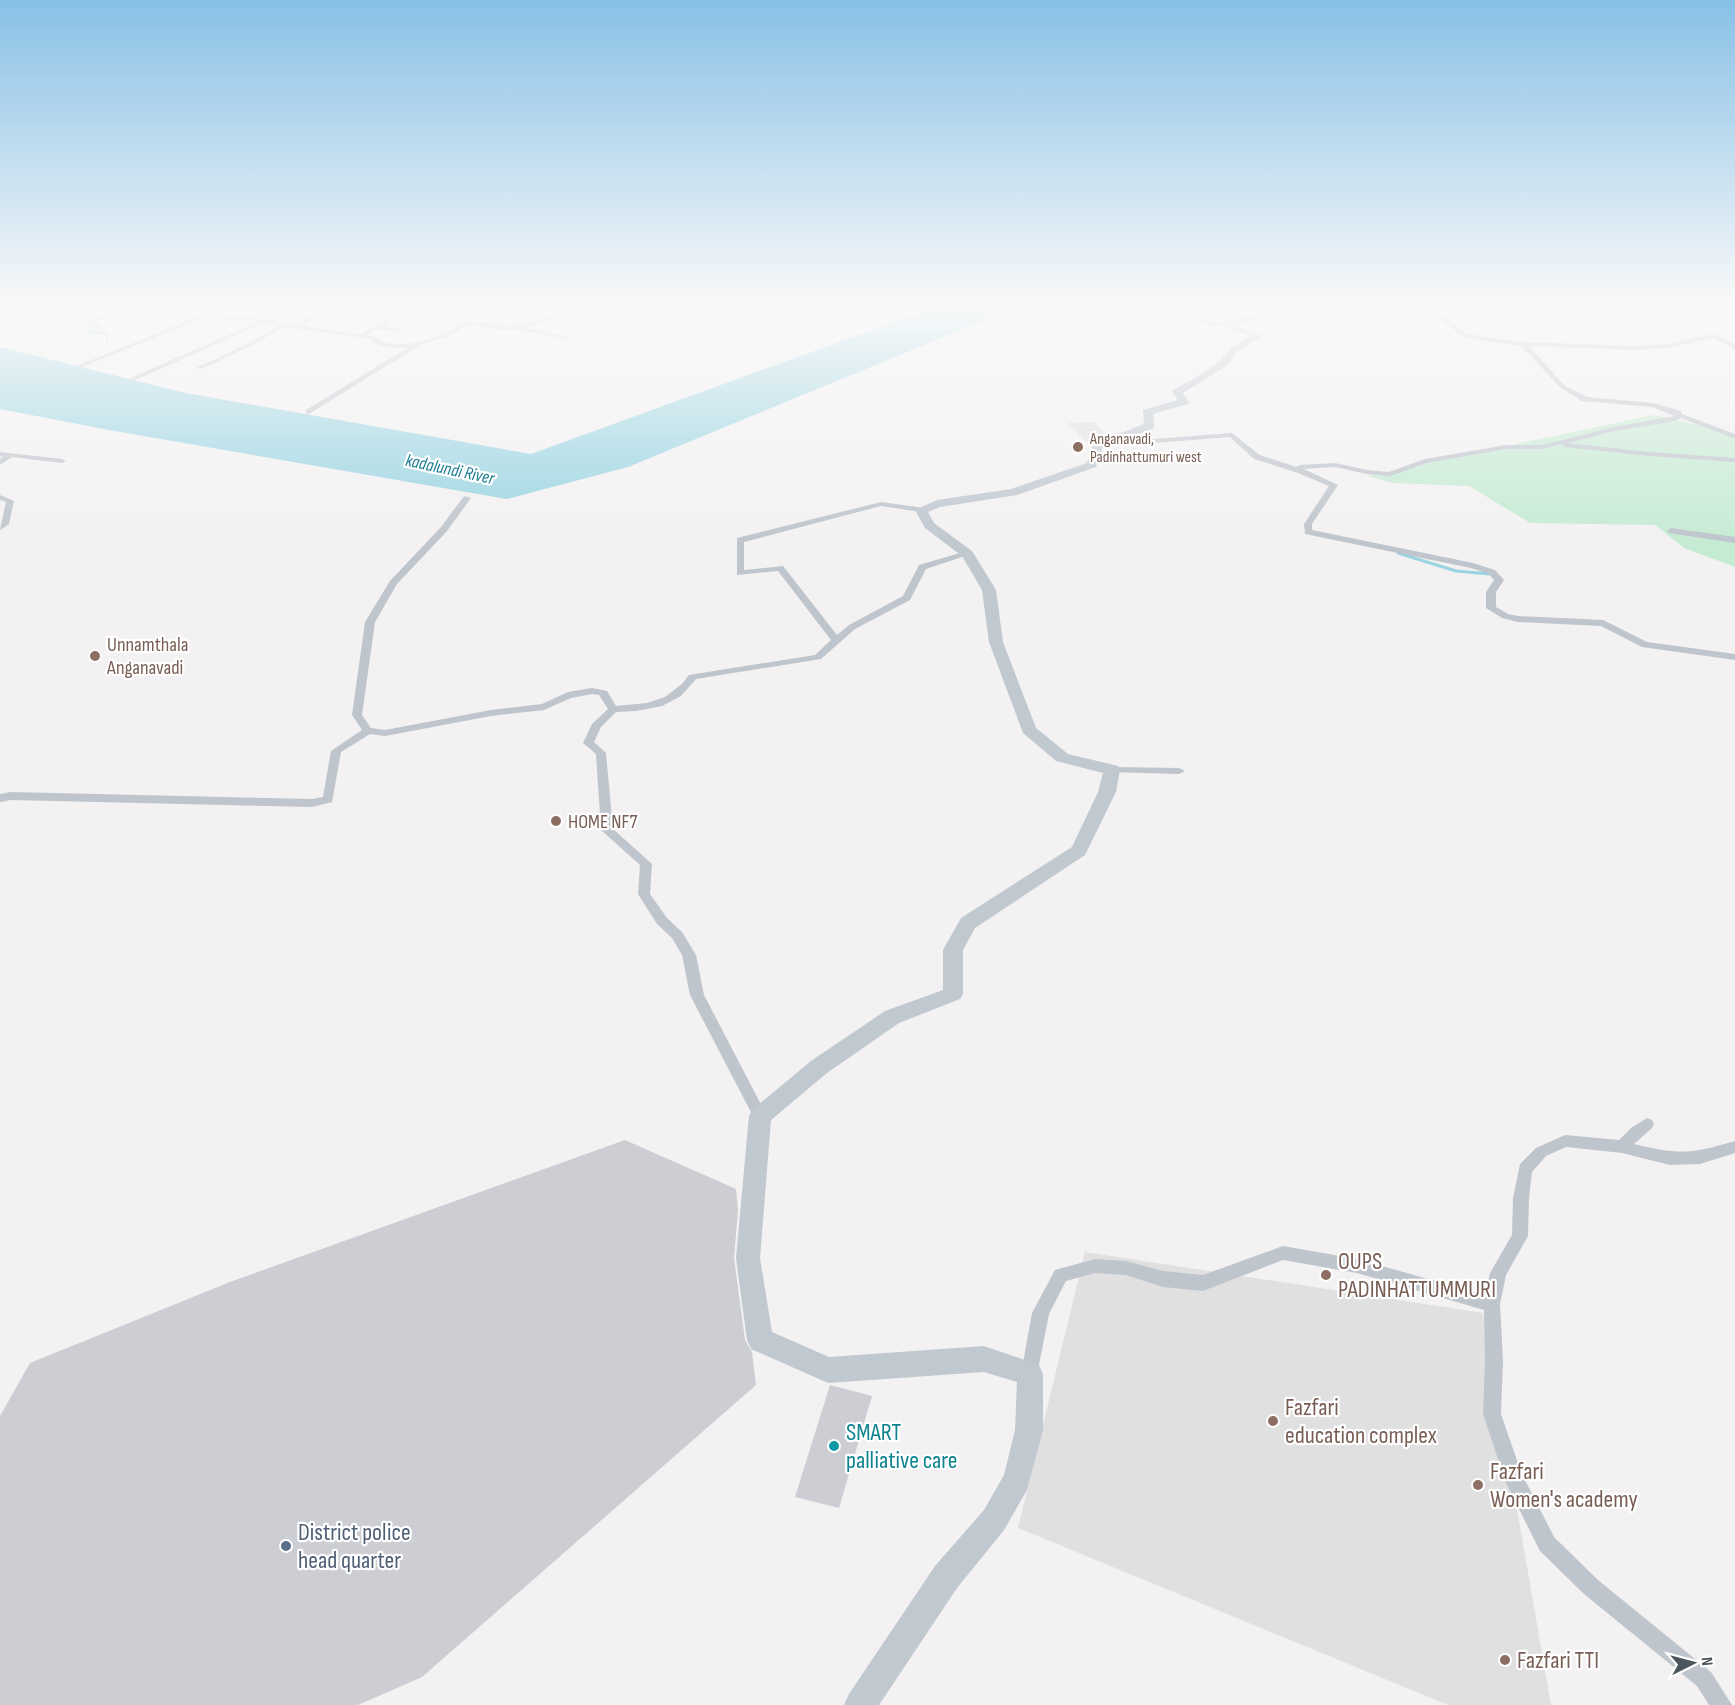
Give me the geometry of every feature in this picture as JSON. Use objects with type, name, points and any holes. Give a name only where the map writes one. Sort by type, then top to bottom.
[{"type":"main road","points":[[860,1705],[946,1577],[994,1520],[1017,1480],[1029,1430],[1030,1374],[984,1359],[828,1370],[760,1340],[748,1258],[760,1116],[819,1067],[892,1017],[953,994],[953,950],[968,922],[1079,851],[1107,792],[1112,770],[1062,758],[1029,730],[996,642],[989,590],[967,554],[929,525],[921,510],[937,504],[1014,492],[1092,465],[1099,440],[1132,433],[1149,426],[1147,412],[1184,402],[1177,392],[1191,385]]},
{"type":"street","points":[[309,412],[353,385]]},
{"type":"street","points":[[1561,385],[1585,399],[1653,405],[1735,437]]},
{"type":"street","points":[[1301,471],[1300,466],[1326,464],[1390,474],[1425,461],[1487,450],[1559,443],[1615,429],[1675,419],[1679,416],[1678,413]]},
{"type":"street","points":[[1132,433],[1137,439],[1154,441],[1232,435],[1257,457],[1301,471],[1334,485],[1308,524],[1308,532],[1357,540],[1492,572],[1499,580],[1491,592],[1491,608],[1505,616],[1534,621],[1603,624],[1645,645],[1735,657]]},
{"type":"street","points":[[1559,443],[1557,445],[1735,460]]},
{"type":"street","points":[[0,454],[62,461]]},
{"type":"street","points":[[0,463],[10,455]]},
{"type":"street","points":[[0,497],[10,501],[5,524],[0,527]]},
{"type":"street","points":[[368,730],[357,715],[370,621],[393,583],[444,529],[467,498]]},
{"type":"street","points":[[837,641],[780,568],[740,573],[740,540],[811,524],[881,504],[921,510]]},
{"type":"street","points":[[1671,531],[1735,540]]},
{"type":"street","points":[[760,1116],[697,995],[689,955],[677,935],[662,921],[644,894],[646,864],[607,830],[601,753],[588,743],[596,726],[613,710],[637,709],[665,702],[685,689],[693,677],[818,657],[852,627],[907,598],[922,567],[967,554]]},
{"type":"street","points":[[0,798],[11,796],[312,803],[328,799],[336,751],[368,730],[385,733],[491,713],[544,707],[568,695],[592,691],[603,693],[613,710]]},
{"type":"street","points":[[1112,770],[1179,771]]},
{"type":"street","points":[[1622,1147],[1647,1124]]},
{"type":"street","points":[[1721,1705],[1704,1679],[1591,1587],[1547,1544],[1513,1476],[1492,1414],[1494,1361],[1492,1304],[1498,1273],[1520,1236],[1521,1198],[1526,1169],[1540,1152],[1565,1141],[1622,1147],[1670,1159],[1700,1158],[1735,1147]]},
{"type":"street","points":[[1030,1374],[1041,1313],[1061,1275],[1095,1266],[1126,1268],[1163,1279],[1203,1282],[1283,1253],[1357,1266],[1492,1304]]},
{"type":"shaded area","points":[[1094,422],[1108,437],[1087,442],[1067,423]]},
{"type":"shaded area","name":"Fazfari education complex","points":[[1085,1252],[1483,1313],[1551,1705],[1448,1705],[1018,1528]]},
{"type":"green space","points":[[1653,415],[1735,435],[1735,567],[1684,548],[1655,525],[1530,523],[1469,486],[1393,483],[1368,476]]},
{"type":"water","name":"kadalundi River","points":[[0,385],[152,385],[186,393],[531,454],[722,385],[828,385],[628,467],[507,499],[0,409]]},
{"type":"building","name":"District police head quarter","points":[[625,1140],[736,1189],[738,1210],[734,1258],[745,1340],[752,1352],[756,1385],[422,1677],[358,1705],[0,1705],[0,1416],[30,1363],[230,1282]]},
{"type":"building","name":"SMART palliative care","points":[[830,1385],[872,1396],[839,1508],[795,1497]]},
{"type":"waterway","points":[[1398,553],[1456,571],[1490,574]]},
{"type":"place","name":"Anganavadi, Padinhattumuri west","points":[[1078,447]]},
{"type":"place","name":"Unnamthala Anganavadi","points":[[95,656]]},
{"type":"place","name":"HOME NF7","points":[[556,821]]},
{"type":"place","name":"OUPS PADINHATTUMMURI","points":[[1326,1275]]},
{"type":"place","name":"Fazfari education complex","points":[[1273,1421]]},
{"type":"place","name":"SMART palliative care","points":[[834,1446]]},
{"type":"place","name":"Fazfari Women's academy","points":[[1478,1485]]},
{"type":"place","name":"District police head quarter","points":[[286,1546]]},
{"type":"place","name":"Fazfari TTI","points":[[1505,1660]]}]
